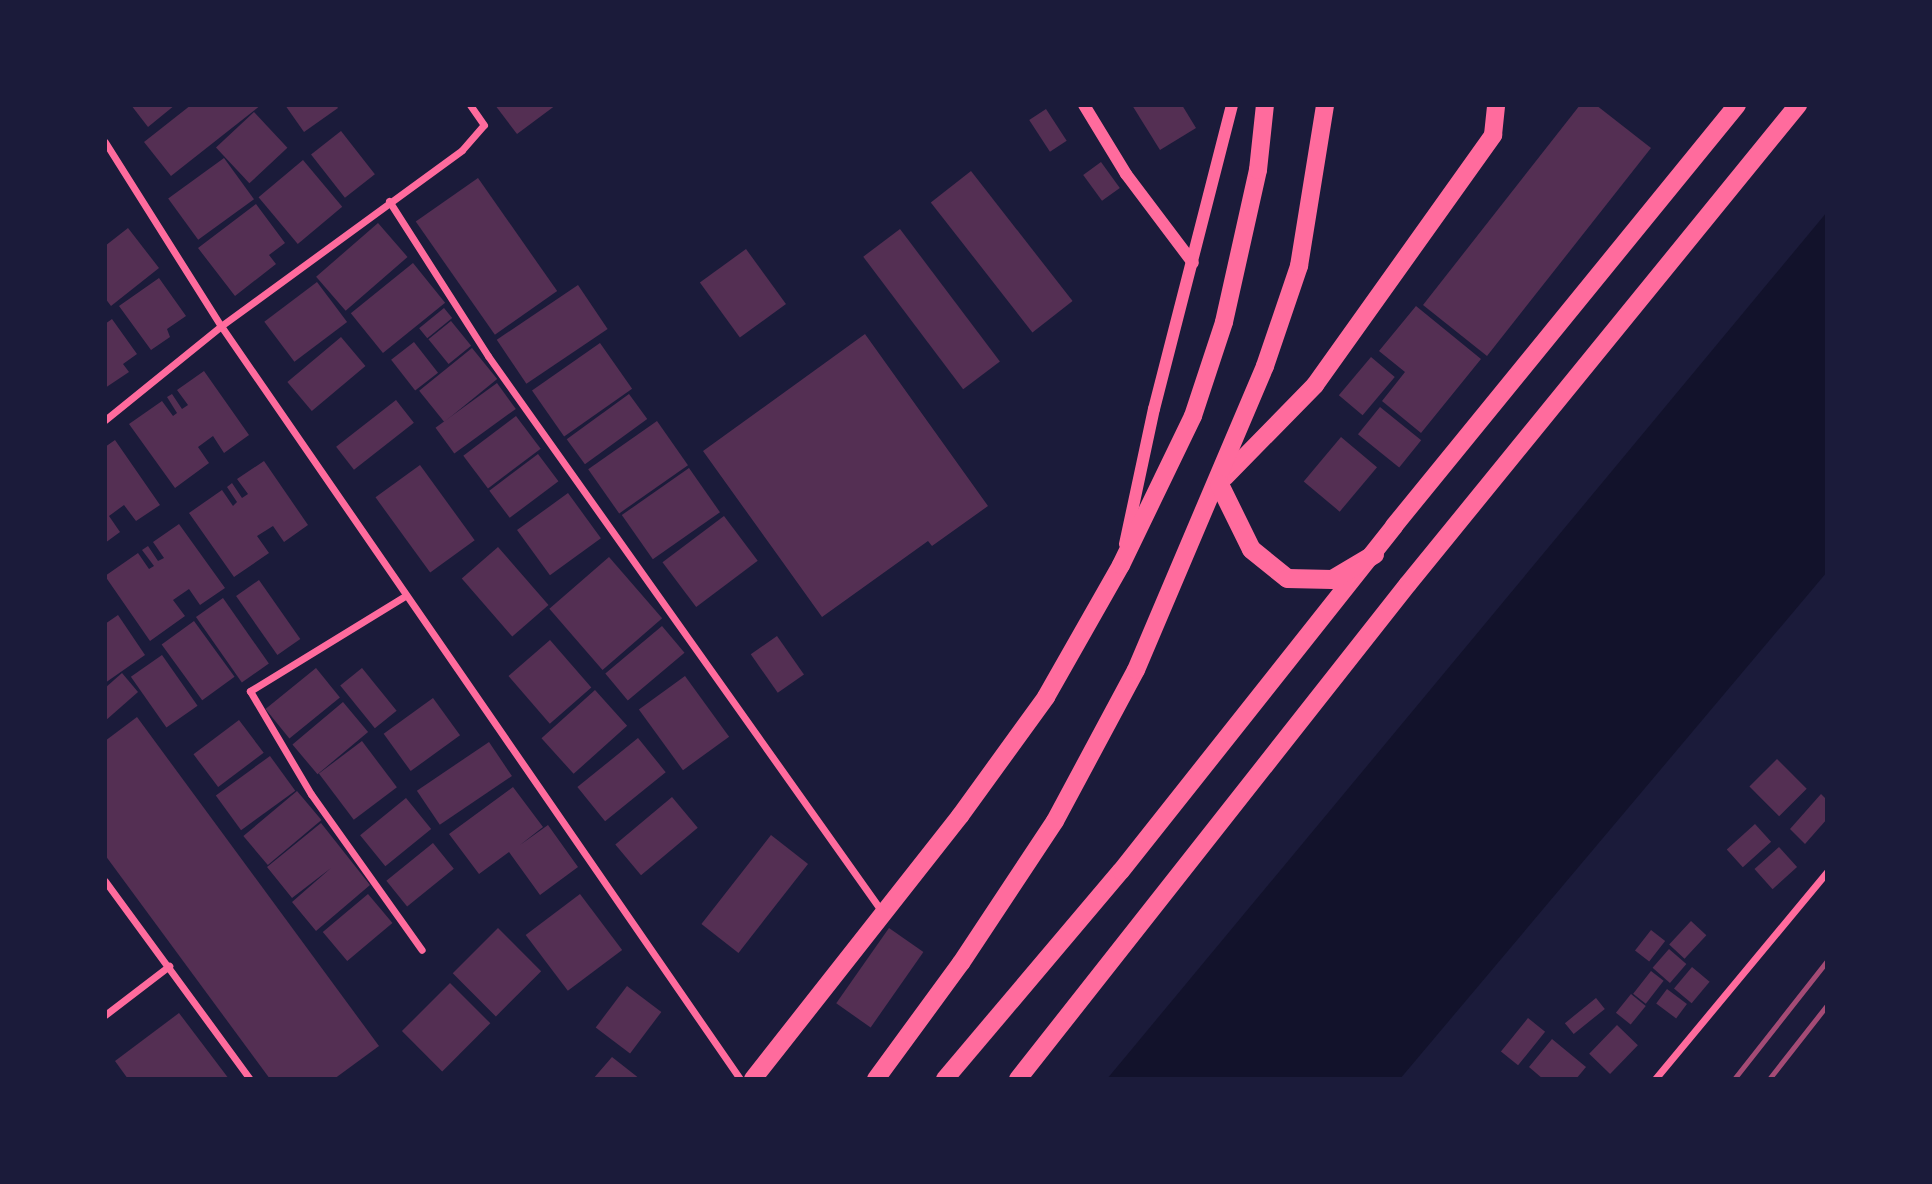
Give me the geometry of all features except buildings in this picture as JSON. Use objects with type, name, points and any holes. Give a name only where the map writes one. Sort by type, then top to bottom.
[{"type":"highway","points":[[1219,484],[1251,549],[1287,578],[1332,579],[1374,554]]},
{"type":"main road","points":[[752,1079],[960,816],[1046,696],[1121,565],[1193,416],[1224,322],[1258,170],[1265,105]]},
{"type":"main road","points":[[876,1079],[961,963],[1055,821],[1136,670],[1219,484],[1298,266],[1325,105]]},
{"type":"main road","points":[[1219,484],[1315,385],[1493,135],[1496,105]]},
{"type":"main road","points":[[946,1079],[1121,871],[1394,526],[1737,105]]},
{"type":"main road","points":[[1018,1079],[1408,584],[1798,105]]},
{"type":"street","points":[[105,420],[221,326],[462,150],[484,125],[470,105]]},
{"type":"street","points":[[1084,105],[1126,174],[1194,263]]},
{"type":"street","points":[[1121,565],[1154,410],[1194,263],[1232,105]]},
{"type":"street","points":[[105,142],[221,326],[740,1079]]},
{"type":"street","points":[[389,201],[488,356],[883,913]]},
{"type":"street","points":[[405,596],[250,691],[311,794],[422,950]]},
{"type":"street","points":[[1655,1079],[1827,872]]},
{"type":"street","points":[[105,881],[250,1079]]},
{"type":"street","points":[[105,1015],[169,966]]},
{"type":"shaded area","points":[[1827,212],[1827,572],[1400,1079],[1107,1079]]},
{"type":"railway","points":[[1734,1079],[1827,961]]},
{"type":"railway","points":[[1769,1079],[1827,1005]]}]
